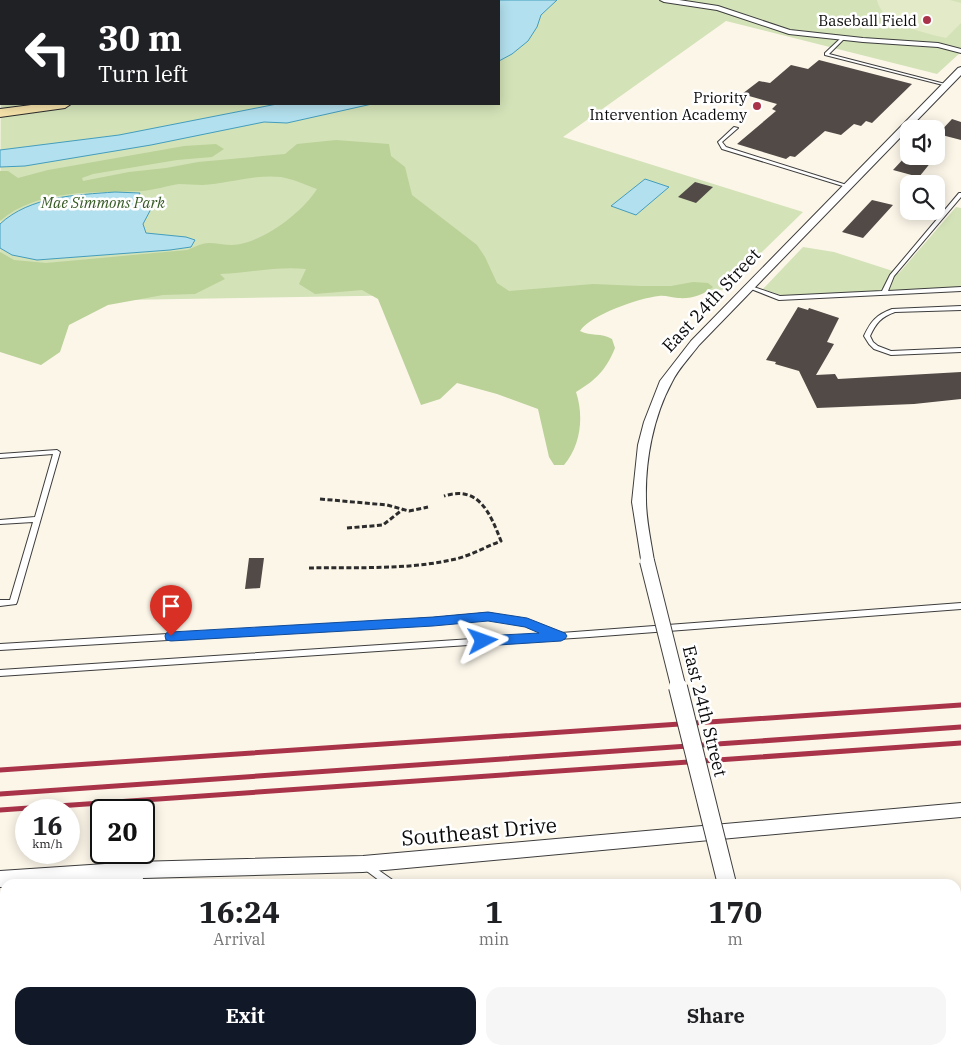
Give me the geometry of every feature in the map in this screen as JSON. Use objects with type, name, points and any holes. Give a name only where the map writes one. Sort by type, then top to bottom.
[{"type":"street","points":[[664,0],[718,8],[789,32],[938,45],[961,51]]},
{"type":"street","name":"East 24th Street","points":[[727,879],[647,561],[638,502],[640,474],[650,422],[666,381],[695,343],[848,186],[950,86],[961,70]]},
{"type":"street","points":[[0,113],[59,105]]},
{"type":"street","name":"Southeast Drive","points":[[0,879],[134,877],[363,864],[961,810]]},
{"type":"lane","points":[[843,38],[826,54],[950,86]]},
{"type":"lane","points":[[736,128],[720,142],[724,148],[848,186]]},
{"type":"lane","points":[[884,293],[892,276],[961,194]]},
{"type":"lane","points":[[749,287],[780,298],[961,289]]},
{"type":"lane","points":[[961,308],[894,310],[874,320],[867,336],[870,344],[880,351],[891,353],[961,350]]},
{"type":"lane","points":[[0,456],[57,452],[12,602],[0,603]]},
{"type":"lane","points":[[0,522],[37,519]]},
{"type":"lane","points":[[0,673],[561,636],[961,606]]},
{"type":"lane","points":[[0,647],[423,622],[488,616],[527,623],[561,636]]},
{"type":"lane","points":[[363,864],[384,879]]},
{"type":"path","points":[[309,568],[394,567],[434,563],[453,560],[501,541],[479,500],[473,495],[460,492],[444,496]]},
{"type":"path","points":[[320,499],[387,505],[409,512],[428,507]]},
{"type":"path","points":[[347,528],[383,525],[402,510]]},
{"type":"green space","name":"Mae Simmons Park","points":[[500,0],[961,0],[961,52],[937,74],[726,21],[563,137],[803,212],[723,290],[0,302],[1,105],[500,105]]},
{"type":"green space","name":"Baseball Field","points":[[877,0],[950,0],[961,3],[961,23],[946,38],[927,33],[895,21],[880,8]]},
{"type":"green space","points":[[336,140],[389,144],[391,156],[405,167],[412,195],[477,245],[497,283],[509,291],[593,284],[671,286],[693,282],[708,283],[713,287],[693,297],[650,297],[604,313],[585,325],[580,331],[608,337],[612,339],[615,348],[600,374],[576,392],[580,411],[579,430],[574,449],[564,465],[554,465],[549,457],[538,409],[497,394],[457,383],[440,399],[421,405],[378,299],[362,290],[315,294],[299,284],[306,269],[284,268],[220,274],[225,279],[195,294],[163,295],[108,305],[69,325],[60,352],[41,365],[0,352],[0,252],[14,260],[46,263],[187,250],[206,243],[232,245],[243,243],[280,226],[301,208],[317,189],[290,179],[271,176],[202,185],[179,184],[142,191],[68,194],[32,203],[15,210],[0,221],[0,171],[8,171],[18,178],[48,170],[184,146],[216,144],[224,149],[212,157],[177,160],[93,174],[82,178],[83,181],[198,162],[285,154],[297,144]]},
{"type":"green space","points":[[956,207],[961,208],[961,288],[784,296],[763,289],[803,247],[834,252],[899,273]]},
{"type":"water","points":[[500,0],[557,0],[541,15],[537,27],[528,41],[512,54],[500,60]]},
{"type":"water","points":[[272,105],[368,105],[287,123],[264,122],[151,145],[25,166],[0,167],[0,150],[119,135]]},
{"type":"water","points":[[645,179],[669,187],[636,215],[611,206]]},
{"type":"water","points":[[115,192],[140,193],[138,197],[147,201],[152,207],[143,224],[146,233],[186,237],[195,240],[191,247],[37,260],[12,255],[0,248],[0,224],[25,208],[39,202],[69,196]]},
{"type":"building","name":"Priority Intervention Academy","points":[[819,60],[912,84],[872,123],[866,121],[861,126],[854,124],[841,135],[825,131],[795,157],[790,156],[786,159],[737,144],[776,111],[772,109],[777,104],[742,94],[759,81],[770,83],[791,65],[808,69]]},
{"type":"building","points":[[952,119],[961,122],[961,140],[945,136],[945,126]]},
{"type":"building","points":[[900,162],[900,165],[929,165],[921,175],[912,175],[893,170]]},
{"type":"building","points":[[695,182],[713,187],[696,203],[678,197]]},
{"type":"building","points":[[872,200],[893,205],[863,238],[842,232]]},
{"type":"building","points":[[798,307],[808,310],[809,308],[839,318],[827,342],[834,344],[816,375],[835,374],[838,379],[961,372],[961,399],[914,404],[817,408],[799,371],[766,360]]},
{"type":"building","points":[[249,558],[264,558],[260,588],[245,589]]},
{"type":"railway","points":[[0,770],[961,705]]},
{"type":"railway","points":[[0,794],[961,727]]},
{"type":"railway","points":[[0,810],[961,743]]},
{"type":"place","name":"Baseball Field","points":[[927,20]]},
{"type":"place","name":"Priority Intervention Academy","points":[[757,106]]},
{"type":"route","points":[[171,636],[433,621],[488,616],[509,618],[561,636],[483,641]]}]
